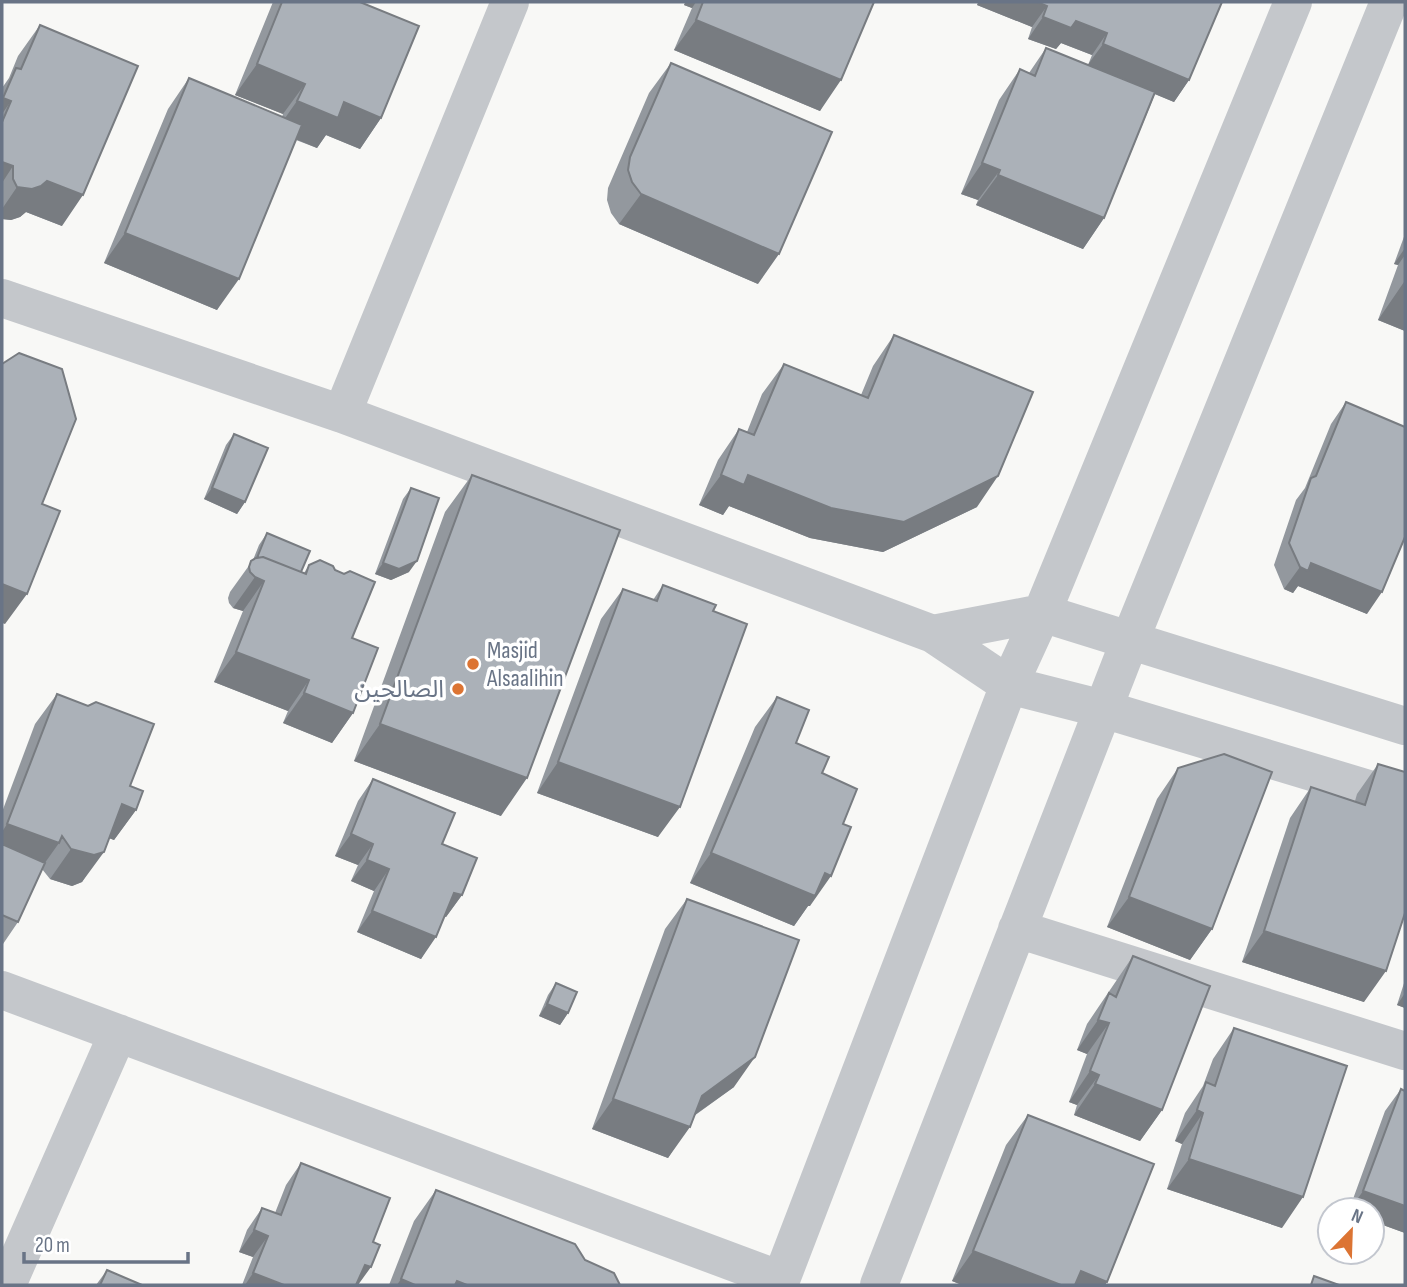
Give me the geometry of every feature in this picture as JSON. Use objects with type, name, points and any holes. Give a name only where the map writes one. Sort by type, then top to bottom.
[{"type":"street","points":[[342,414],[510,2]]},
{"type":"street","points":[[2,990],[780,1283],[1009,685],[1042,613],[1293,2]]},
{"type":"street","points":[[879,1285],[1130,640],[1389,2]]},
{"type":"street","points":[[2,298],[342,414],[933,634],[1009,685],[1104,709],[1405,800]]},
{"type":"street","points":[[933,634],[1042,613],[1405,726]]},
{"type":"street","points":[[1017,929],[1405,1051]]},
{"type":"street","points":[[7,1285],[118,1033]]},
{"type":"building","points":[[282,2],[360,2],[419,26],[381,118],[344,102],[338,118],[297,101],[305,84],[257,64]]},
{"type":"building","points":[[703,2],[874,2],[841,80],[696,20]]},
{"type":"building","points":[[1037,2],[1222,2],[1189,80],[1103,44],[1107,33],[1076,21],[1071,28],[1043,17],[1047,6]]},
{"type":"building","points":[[40,25],[138,66],[83,195],[47,181],[32,189],[17,187],[13,179],[13,166],[2,162],[2,122],[11,101],[3,98],[16,68],[21,69]]},
{"type":"building","points":[[1046,48],[1155,92],[1104,218],[998,175],[1000,170],[982,163],[1020,69],[1035,76]]},
{"type":"building","points":[[671,63],[832,132],[779,254],[641,194],[632,182],[628,170],[630,157]]},
{"type":"building","points":[[189,78],[302,125],[239,279],[125,233]]},
{"type":"building","points":[[894,335],[1033,392],[998,476],[904,522],[831,508],[748,475],[744,485],[721,475],[739,429],[754,435],[784,364],[868,398]]},
{"type":"building","points":[[19,353],[62,369],[76,419],[42,504],[60,511],[27,594],[2,584],[2,364]]},
{"type":"building","points":[[1346,402],[1405,427],[1405,537],[1382,592],[1311,563],[1308,571],[1300,567],[1289,543],[1311,478],[1316,476]]},
{"type":"building","points":[[234,434],[268,448],[245,502],[212,488]]},
{"type":"building","name":"Masjid Alsaalihin","points":[[472,475],[620,530],[527,778],[380,724]]},
{"type":"building","points":[[411,488],[439,498],[417,561],[399,569],[383,563]]},
{"type":"building","points":[[267,533],[310,551],[301,572],[263,557],[257,558]]},
{"type":"building","points":[[263,557],[306,574],[309,565],[320,560],[344,574],[350,571],[375,582],[352,638],[378,648],[353,713],[304,693],[309,680],[236,652],[264,581],[255,577],[249,567],[251,561]]},
{"type":"building","points":[[663,585],[716,605],[713,611],[747,624],[680,807],[558,762],[623,589],[657,601]]},
{"type":"building","points":[[57,694],[88,706],[96,702],[154,724],[130,786],[143,791],[136,810],[122,804],[104,852],[94,855],[71,849],[62,836],[59,843],[7,824]]},
{"type":"building","points":[[777,697],[809,710],[796,743],[829,757],[822,773],[857,789],[843,824],[851,827],[831,876],[825,873],[815,896],[711,853]]},
{"type":"building","points":[[1224,754],[1272,772],[1212,929],[1129,897],[1178,768]]},
{"type":"building","points":[[1378,764],[1405,772],[1405,913],[1386,971],[1264,931],[1311,787],[1365,805]]},
{"type":"building","points":[[373,779],[455,813],[442,844],[477,858],[462,895],[454,893],[436,937],[372,911],[389,869],[367,860],[373,844],[351,834]]},
{"type":"building","points":[[2,844],[45,863],[18,922],[2,915]]},
{"type":"building","points":[[687,899],[799,940],[755,1057],[702,1096],[690,1127],[613,1099]]},
{"type":"building","points":[[1133,956],[1210,986],[1162,1110],[1095,1084],[1099,1075],[1090,1071],[1109,1023],[1098,1020],[1109,993],[1116,997]]},
{"type":"building","points":[[556,983],[577,992],[568,1013],[547,1004]]},
{"type":"building","points":[[1234,1028],[1347,1066],[1303,1197],[1189,1159],[1203,1113],[1197,1110],[1206,1082],[1215,1086]]},
{"type":"building","points":[[1401,1089],[1405,1091],[1405,1206],[1386,1199],[1386,1196],[1363,1191]]},
{"type":"building","points":[[1028,1115],[1154,1164],[1107,1282],[1081,1271],[1075,1285],[1061,1285],[973,1251]]},
{"type":"building","points":[[301,1163],[390,1198],[373,1242],[380,1245],[371,1267],[365,1265],[356,1285],[284,1285],[253,1273],[268,1236],[254,1230],[262,1208],[281,1215]]},
{"type":"building","points":[[436,1190],[575,1244],[585,1260],[614,1273],[620,1285],[467,1285],[457,1281],[455,1285],[415,1285],[401,1279]]},
{"type":"building","points":[[107,1270],[142,1285],[100,1285]]},
{"type":"building","points":[[1314,1276],[1339,1285],[1311,1285]]},
{"type":"place","name":"Masjid Alsaalihin","points":[[473,664]]},
{"type":"place","name":"الصالحين","points":[[458,689]]}]
